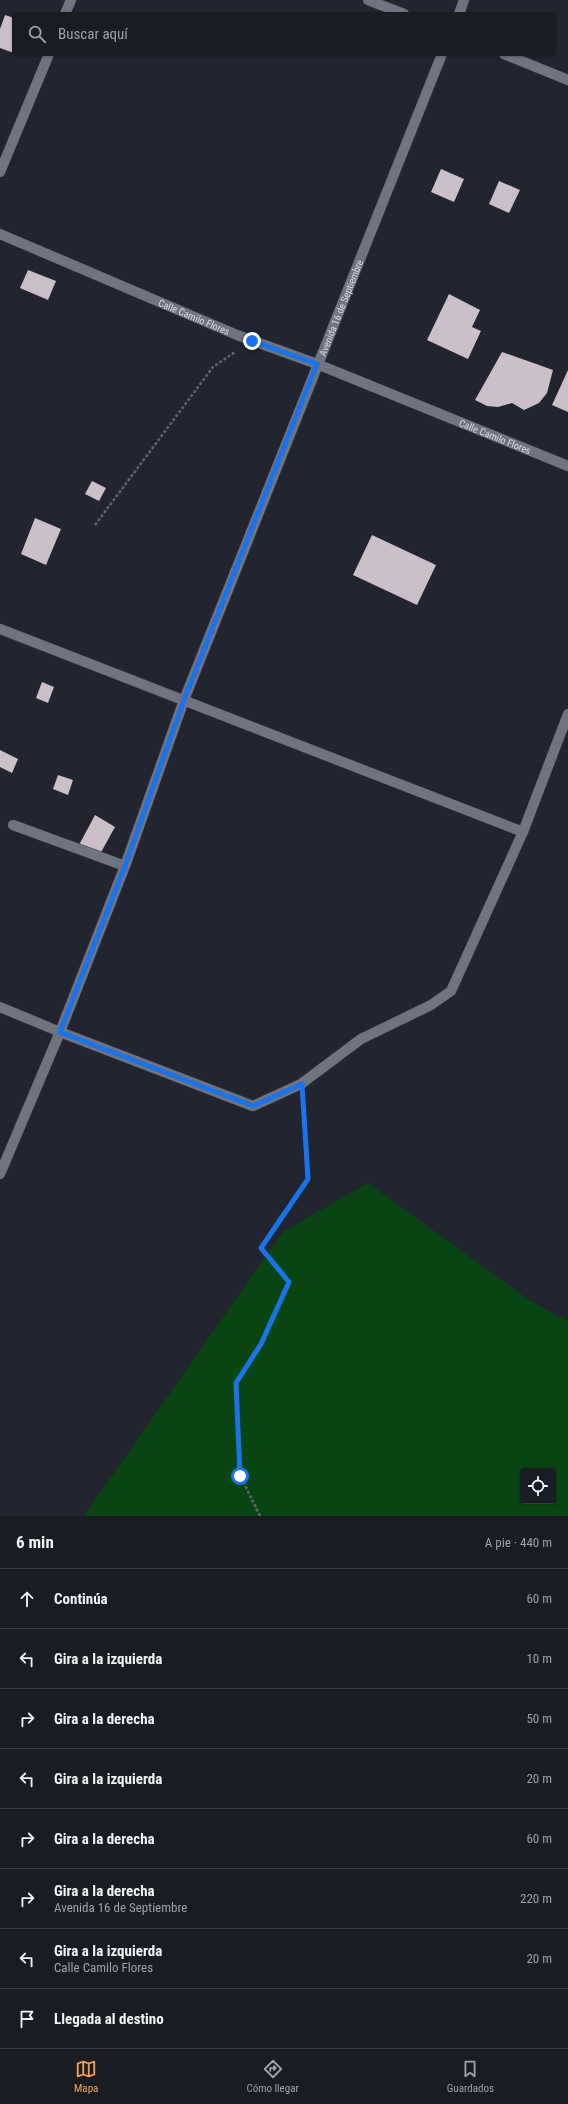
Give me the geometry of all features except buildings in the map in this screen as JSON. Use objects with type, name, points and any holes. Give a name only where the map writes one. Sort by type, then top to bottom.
[{"type":"street","points":[[66,12],[71,0]]},
{"type":"street","points":[[368,0],[399,12]]},
{"type":"street","points":[[460,12],[464,0]]},
{"type":"street","points":[[0,172],[48,56]]},
{"type":"street","name":"Avenida 16 de Septiembre","points":[[0,1174],[60,1032],[125,866],[184,700],[441,56]]},
{"type":"street","points":[[509,56],[568,80]]},
{"type":"street","name":"Calle Camilo Flores","points":[[0,234],[252,341],[317,364],[568,466]]},
{"type":"street","points":[[0,629],[523,832]]},
{"type":"street","points":[[0,1007],[60,1032],[253,1106],[302,1084],[361,1039],[432,1005],[451,991],[523,832],[568,714]]},
{"type":"street","points":[[13,825],[125,866]]},
{"type":"path","points":[[95,525],[213,367],[252,341]]},
{"type":"path","points":[[260,1516],[240,1476],[236,1383],[261,1344],[289,1282],[261,1248],[308,1179],[302,1084]]},
{"type":"green space","points":[[368,1183],[529,1300],[568,1322],[568,1516],[84,1516],[283,1232]]},
{"type":"route","points":[[240,1476],[236,1383],[261,1344],[289,1282],[261,1248],[308,1179],[302,1084],[253,1106],[60,1032],[125,866],[159,766],[184,700],[317,364],[252,341]]}]
